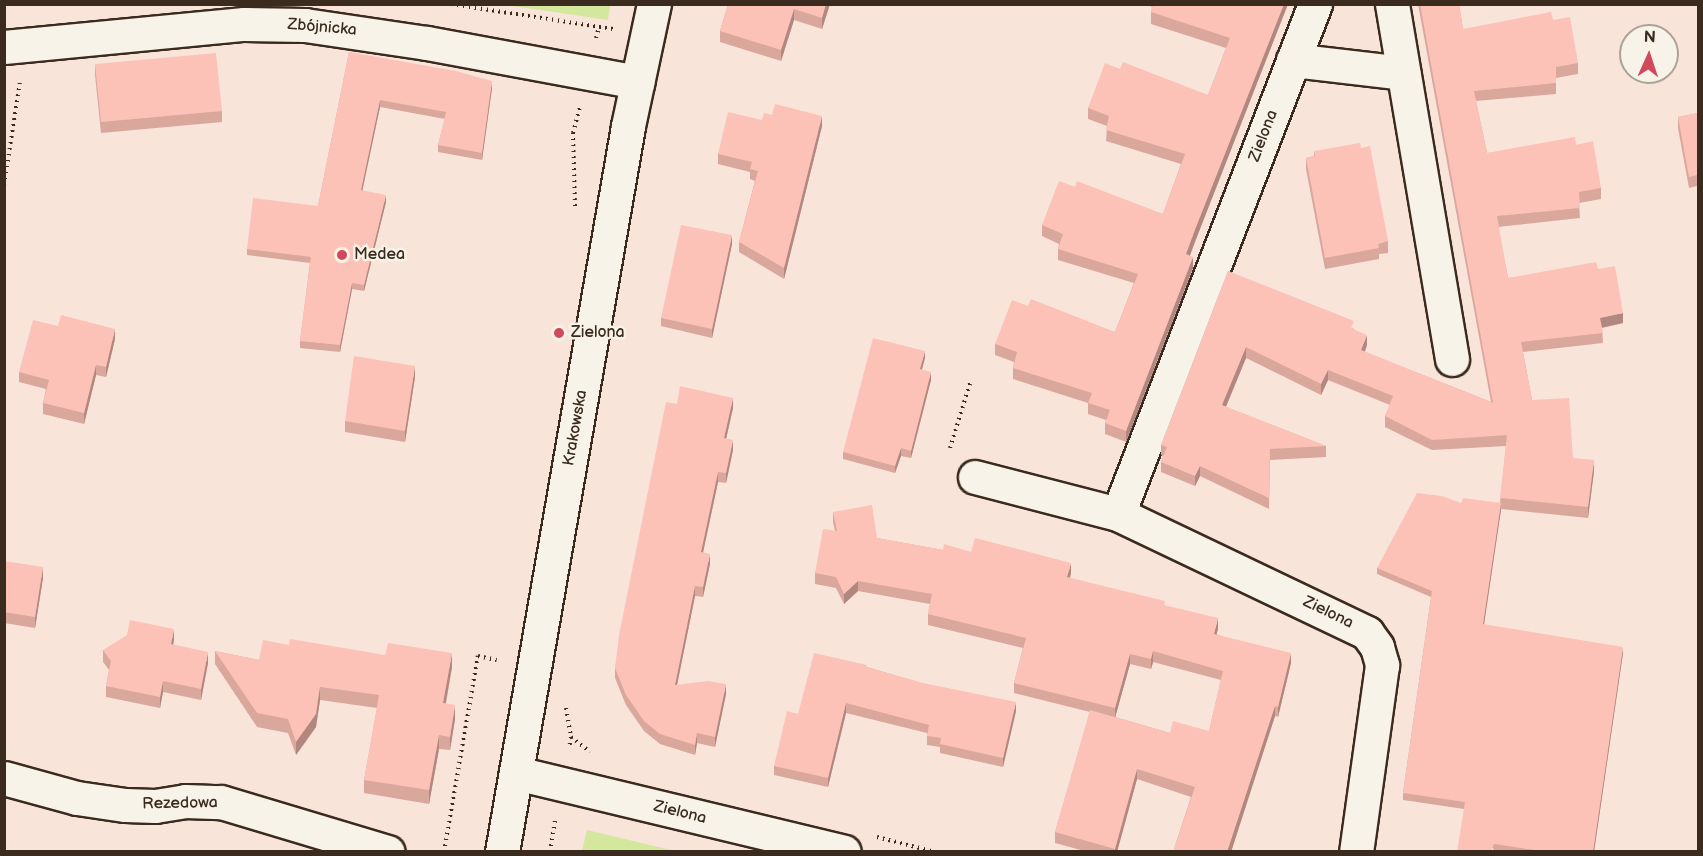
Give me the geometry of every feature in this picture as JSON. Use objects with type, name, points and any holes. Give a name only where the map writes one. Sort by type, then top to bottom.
[{"type":"street","name":"Krakowska","points":[[502,852],[637,82],[654,4]]},
{"type":"street","name":"Zielona","points":[[1118,514],[1315,4]]},
{"type":"street","points":[[1392,4],[1452,359]]},
{"type":"street","name":"Zbójnicka","points":[[13,46],[177,17],[244,24],[305,25],[427,43],[637,82]]},
{"type":"street","points":[[1293,60],[1403,73]]},
{"type":"street","name":"Zielona","points":[[975,477],[1118,514],[1334,615],[1367,633],[1377,647],[1382,665],[1356,852]]},
{"type":"street","name":"Zielona","points":[[516,773],[562,782],[660,809],[844,852]]},
{"type":"street","name":"Rezedowa","points":[[4,778],[77,798],[125,805],[155,806],[185,801],[221,802],[388,852]]},
{"type":"path","points":[[451,4],[621,30]]},
{"type":"path","points":[[4,185],[23,63],[13,46]]},
{"type":"path","points":[[949,454],[971,380]]},
{"type":"path","points":[[444,852],[478,656],[507,662]]},
{"type":"path","points":[[549,852],[572,737],[566,708],[568,697]]},
{"type":"green space","points":[[610,4],[608,20],[507,5]]},
{"type":"green space","points":[[587,830],[675,851],[582,851]]},
{"type":"building","points":[[728,4],[826,4],[822,18],[794,9],[781,50],[720,31]]},
{"type":"building","points":[[1153,4],[1284,4],[1186,254],[1193,257],[1126,431],[1105,423],[1110,410],[1088,403],[1092,393],[1013,368],[1017,352],[995,344],[1012,300],[1028,306],[1031,299],[1115,332],[1138,274],[1058,249],[1063,234],[1042,225],[1059,181],[1075,187],[1077,181],[1163,214],[1185,154],[1106,130],[1109,116],[1088,108],[1105,63],[1120,69],[1123,62],[1208,95],[1230,38],[1151,12]]},
{"type":"building","points":[[1420,4],[1459,4],[1463,29],[1551,12],[1553,20],[1570,17],[1578,63],[1556,67],[1556,83],[1474,91],[1487,153],[1575,137],[1576,145],[1593,141],[1601,188],[1579,192],[1580,208],[1497,216],[1508,278],[1596,262],[1598,269],[1615,266],[1623,313],[1600,318],[1603,333],[1521,342],[1532,400],[1569,398],[1573,458],[1594,460],[1588,507],[1500,498],[1507,435],[1432,440],[1385,416],[1393,396],[1328,370],[1321,384],[1246,347],[1222,405],[1326,446],[1270,449],[1269,498],[1200,466],[1195,476],[1161,462],[1167,447],[1161,445],[1228,271],[1354,321],[1351,328],[1367,335],[1361,350],[1493,403]]},
{"type":"building","points":[[349,52],[456,71],[492,81],[482,153],[438,145],[446,112],[380,100],[361,190],[386,195],[364,285],[352,283],[340,345],[300,341],[311,257],[247,249],[253,198],[318,206]]},
{"type":"building","points":[[216,53],[222,111],[101,122],[95,64]]},
{"type":"building","points":[[775,104],[822,116],[784,268],[739,242],[758,171],[750,169],[752,162],[718,154],[728,112],[762,120],[764,113],[772,115]]},
{"type":"building","points":[[1698,113],[1698,181],[1697,175],[1689,177],[1678,117]]},
{"type":"building","points":[[1360,143],[1361,148],[1370,146],[1388,241],[1378,244],[1379,248],[1325,258],[1306,158],[1315,156],[1314,151]]},
{"type":"building","points":[[681,225],[732,235],[712,329],[661,318]]},
{"type":"building","points":[[61,315],[115,329],[106,367],[96,365],[84,413],[43,403],[49,380],[19,372],[33,320],[58,326]]},
{"type":"building","points":[[873,338],[925,351],[920,369],[931,372],[911,451],[901,448],[895,466],[843,452]]},
{"type":"building","points":[[354,356],[415,366],[405,431],[345,421]]},
{"type":"building","points":[[680,386],[733,398],[724,438],[733,440],[726,473],[718,472],[701,552],[710,554],[703,587],[695,586],[675,685],[708,681],[726,684],[715,737],[697,733],[695,745],[660,734],[644,721],[626,695],[615,668],[619,635],[666,402],[677,404]]},
{"type":"building","points":[[1417,493],[1442,496],[1461,503],[1463,498],[1501,503],[1483,624],[1623,647],[1593,852],[1548,852],[1494,844],[1491,852],[1457,852],[1465,802],[1403,793],[1432,591],[1377,568]]},
{"type":"building","points":[[872,505],[877,538],[943,550],[944,544],[971,552],[975,538],[1071,563],[1067,577],[1165,601],[1164,605],[1218,618],[1214,634],[1291,653],[1278,707],[1275,706],[1227,852],[1173,852],[1195,787],[1137,769],[1115,849],[1055,832],[1090,710],[1170,733],[1173,721],[1209,731],[1223,671],[1153,651],[1151,659],[1130,654],[1115,708],[1014,683],[1026,638],[928,614],[932,594],[858,581],[844,594],[836,577],[815,573],[823,529],[837,531],[833,512]]},
{"type":"building","points":[[4,561],[43,567],[35,617],[4,612]]},
{"type":"building","points":[[130,620],[174,629],[171,644],[208,652],[201,689],[163,681],[160,697],[106,686],[111,661],[103,650],[127,635]]},
{"type":"building","points":[[290,639],[385,655],[388,643],[452,653],[443,703],[455,705],[450,737],[439,735],[429,790],[364,780],[379,695],[320,687],[316,714],[296,742],[288,719],[257,713],[215,651],[259,660],[263,640],[289,645]]},
{"type":"building","points":[[814,653],[867,665],[866,667],[923,683],[1016,702],[1003,758],[940,744],[941,738],[927,736],[929,725],[846,703],[828,778],[774,766],[787,711],[798,714]]},
{"type":"place","name":"Medea","points":[[342,255]]},
{"type":"place","name":"Zielona","points":[[559,333]]}]
